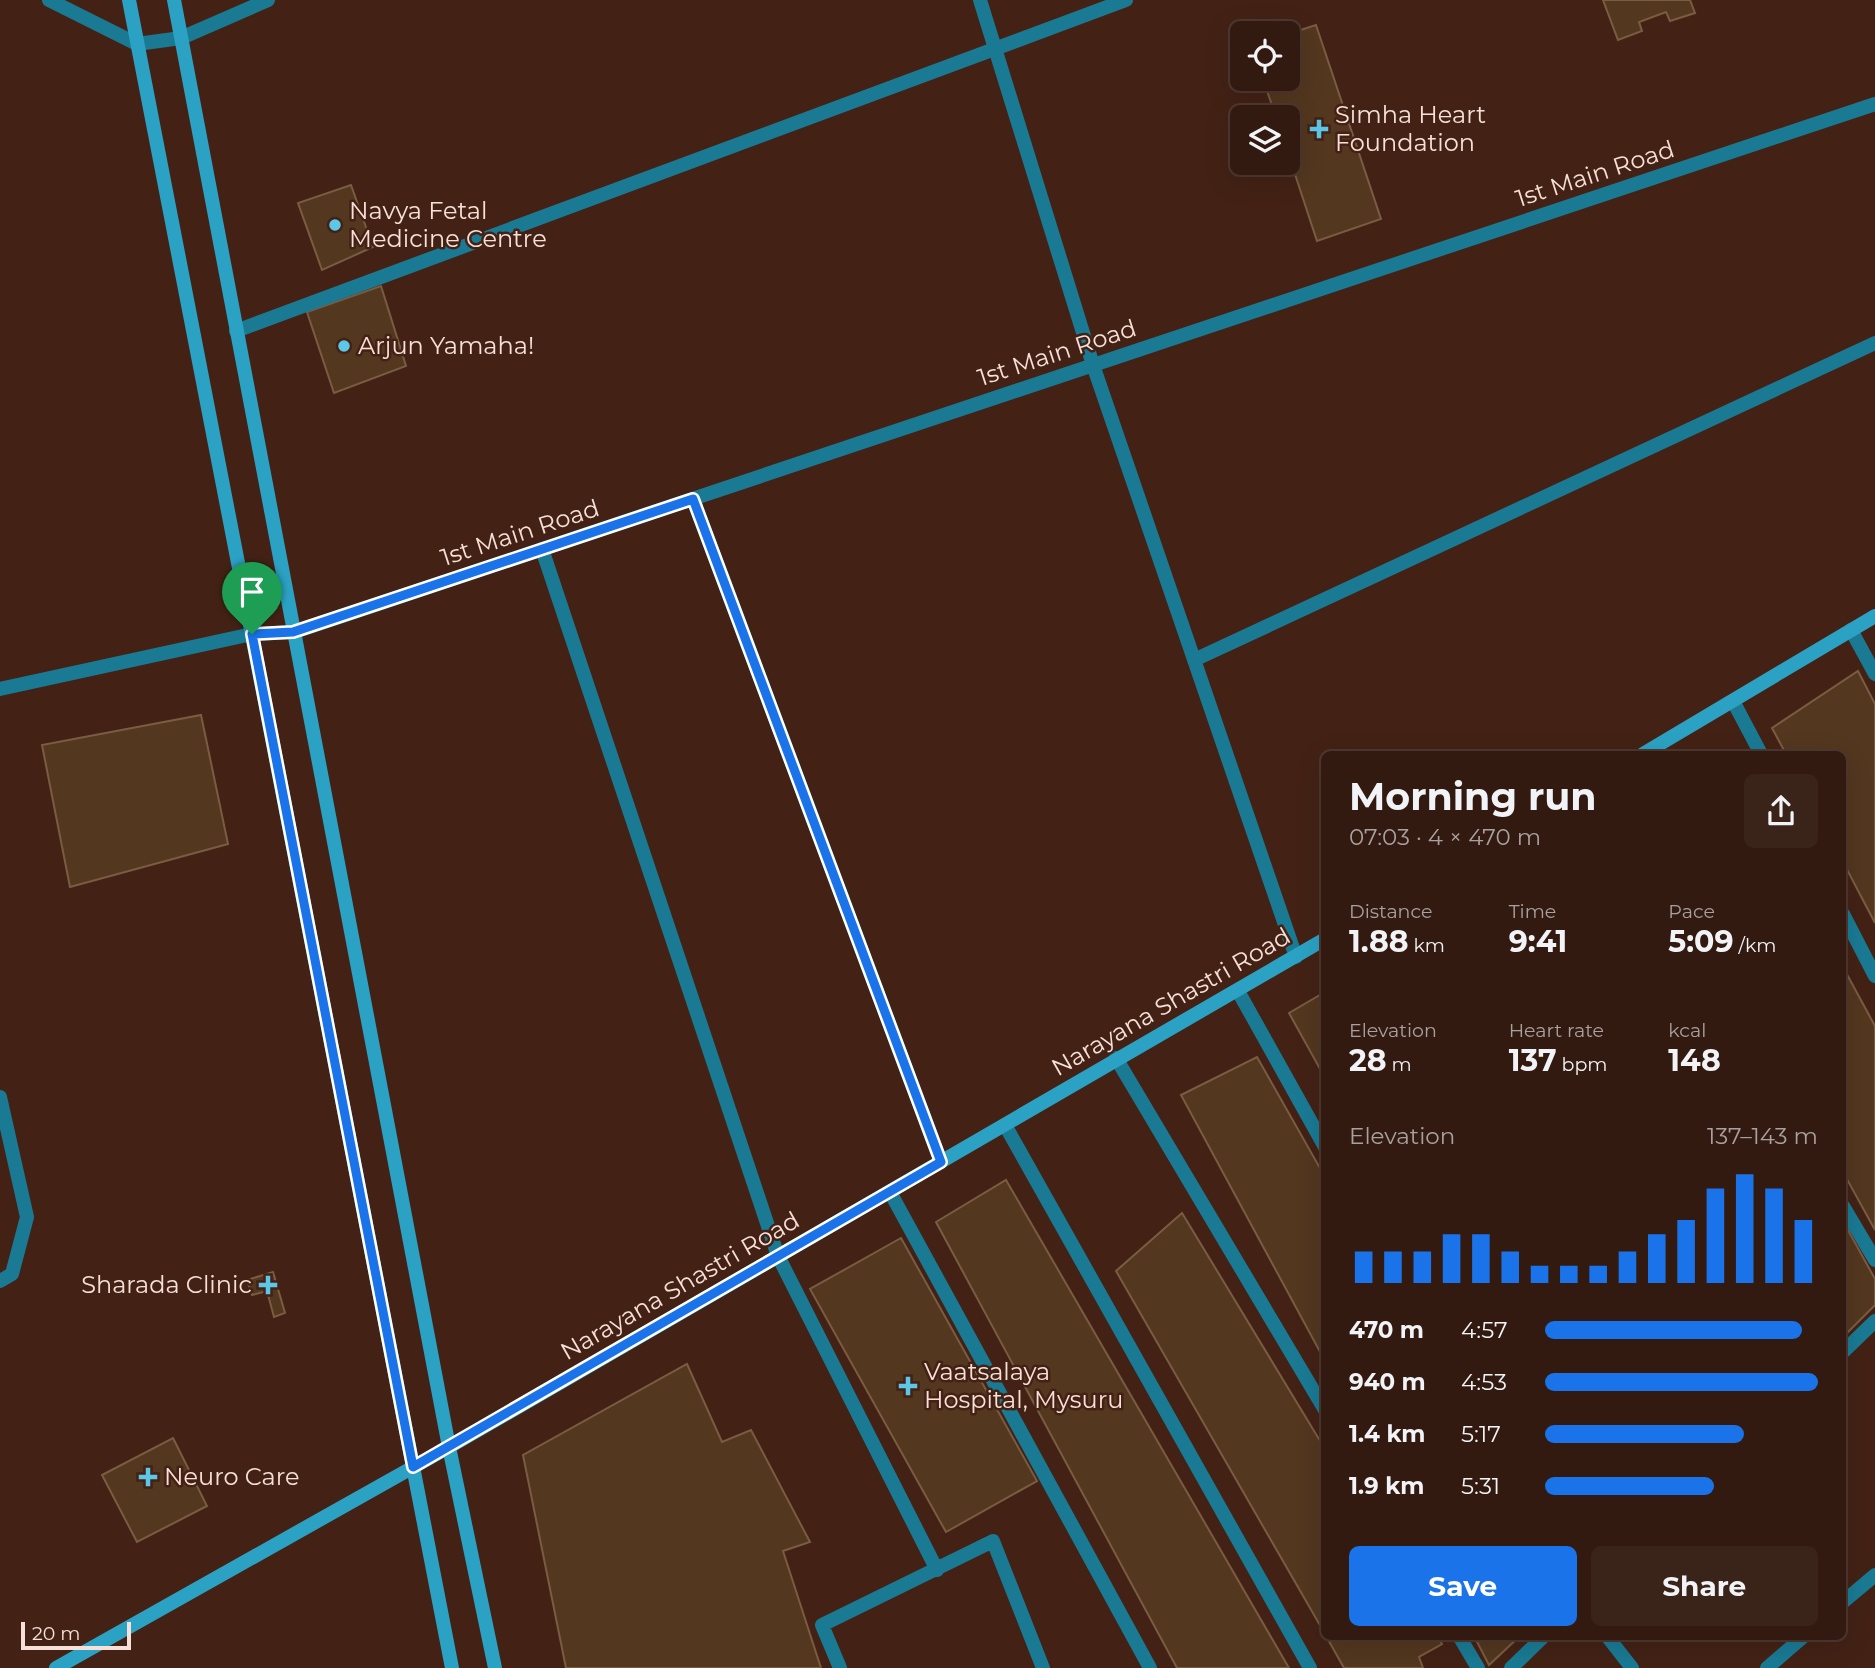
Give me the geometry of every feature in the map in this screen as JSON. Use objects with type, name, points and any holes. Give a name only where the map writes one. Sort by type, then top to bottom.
[{"type":"street","points":[[49,0],[137,44],[181,38],[268,0]]},
{"type":"street","points":[[129,0],[452,1668]]},
{"type":"street","points":[[174,0],[449,1447],[495,1668]]},
{"type":"street","points":[[980,0],[1093,365],[1296,957]]},
{"type":"street","points":[[236,331],[995,51],[1126,0]]},
{"type":"street","name":"1st Main Road","points":[[0,689],[252,634],[293,632],[1875,104]]},
{"type":"street","points":[[1194,660],[1875,343]]},
{"type":"street","points":[[693,499],[941,1162]]},
{"type":"street","points":[[542,549],[778,1256],[937,1570]]},
{"type":"street","points":[[1648,751],[1875,616]]},
{"type":"street","points":[[1851,630],[1875,674]]},
{"type":"street","points":[[1733,701],[1759,751]]},
{"type":"street","points":[[1846,920],[1875,976]]},
{"type":"street","name":"Narayana Shastri Road","points":[[56,1668],[449,1447],[1116,1058],[1321,942]]},
{"type":"street","points":[[1238,991],[1321,1140]]},
{"type":"street","points":[[1116,1058],[1321,1403]]},
{"type":"street","points":[[0,1097],[27,1217],[12,1274],[0,1281]]},
{"type":"street","points":[[1005,1125],[1310,1668]]},
{"type":"street","points":[[890,1192],[1150,1668]]},
{"type":"street","points":[[1846,1211],[1875,1260]]},
{"type":"street","points":[[1846,1349],[1875,1321]]},
{"type":"street","points":[[840,1668],[822,1625],[993,1541],[1043,1668]]},
{"type":"street","points":[[1846,1599],[1875,1574]]},
{"type":"street","points":[[1461,1640],[1478,1668]]},
{"type":"street","points":[[1511,1668],[1540,1640]]},
{"type":"street","points":[[1609,1640],[1632,1668]]},
{"type":"street","points":[[1767,1668],[1799,1640]]},
{"type":"building","points":[[1603,0],[1690,0],[1695,13],[1670,21],[1666,12],[1639,22],[1642,31],[1618,40]]},
{"type":"building","points":[[1316,25],[1381,219],[1317,241],[1295,175],[1300,175],[1300,105],[1272,105],[1267,91],[1300,91],[1300,30]]},
{"type":"building","name":"Navya Fetal Medicine Centre","points":[[351,185],[373,247],[322,270],[298,203]]},
{"type":"building","points":[[381,286],[406,366],[334,393],[307,312]]},
{"type":"building","points":[[1858,671],[1875,704],[1875,923],[1846,868],[1846,751],[1784,751],[1772,728]]},
{"type":"building","points":[[201,715],[228,844],[70,887],[42,745]]},
{"type":"building","points":[[1846,973],[1875,1026],[1875,1230],[1846,1177]]},
{"type":"building","points":[[1321,994],[1321,1071],[1289,1013]]},
{"type":"building","points":[[1257,1057],[1321,1170],[1321,1354],[1181,1095]]},
{"type":"building","points":[[1006,1180],[1289,1668],[1177,1668],[936,1222]]},
{"type":"building","points":[[1182,1213],[1321,1442],[1321,1627],[1116,1271]]},
{"type":"building","points":[[1846,1226],[1875,1279],[1875,1305],[1846,1334]]},
{"type":"building","points":[[901,1238],[1037,1481],[946,1532],[810,1289]]},
{"type":"building","points":[[273,1272],[285,1313],[274,1317],[267,1291],[252,1295],[247,1280]]},
{"type":"building","points":[[687,1364],[722,1442],[751,1430],[810,1542],[783,1551],[821,1668],[566,1668],[523,1455]]},
{"type":"building","points":[[173,1438],[207,1506],[137,1542],[102,1475]]},
{"type":"building","points":[[1328,1640],[1440,1640],[1442,1644],[1419,1657],[1423,1668],[1344,1668]]},
{"type":"building","points":[[1476,1640],[1516,1640],[1489,1665]]},
{"type":"place","name":"Simha Heart Foundation","points":[[1319,129]]},
{"type":"place","name":"Navya Fetal Medicine Centre","points":[[335,225]]},
{"type":"place","name":"Arjun Yamaha!","points":[[344,346]]},
{"type":"place","name":"Sharada Clinic","points":[[268,1285]]},
{"type":"place","name":"Vaatsalaya Hospital, Mysuru","points":[[908,1386]]},
{"type":"place","name":"Neuro Care","points":[[148,1477]]},
{"type":"route","points":[[693,499],[941,1162],[413,1467],[252,634],[293,632],[693,499]]}]
